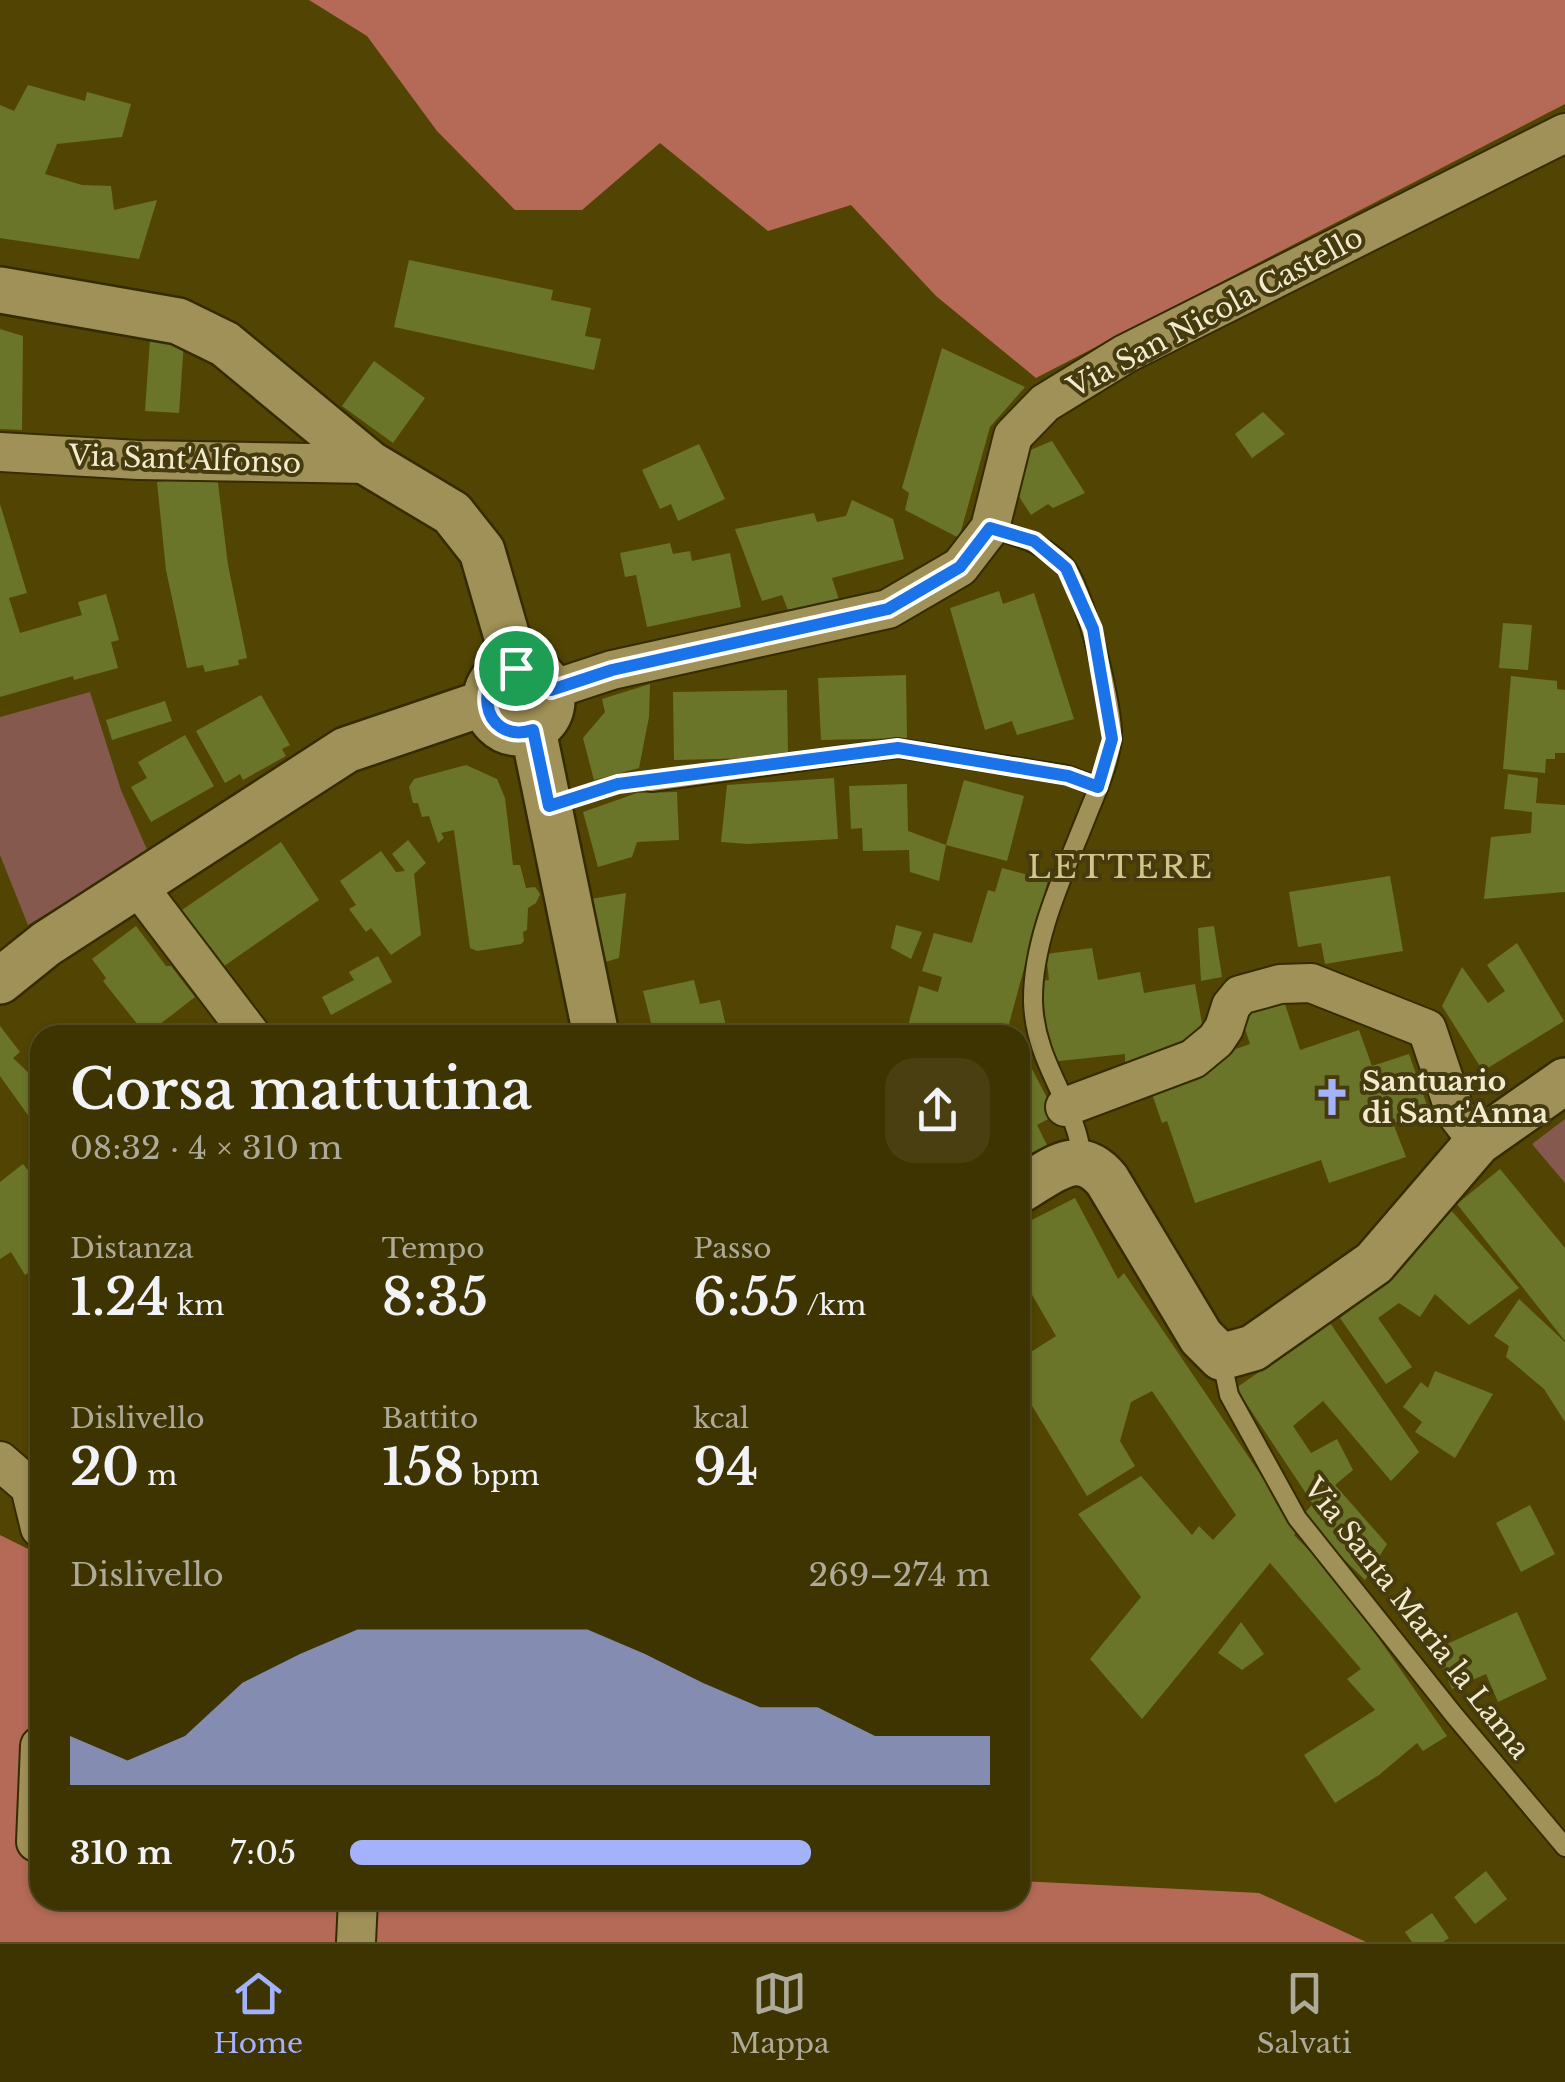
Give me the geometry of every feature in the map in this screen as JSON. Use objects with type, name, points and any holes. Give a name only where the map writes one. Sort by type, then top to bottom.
[{"type":"street","name":"Via San Nicola Castello","points":[[533,696],[612,670],[888,609],[960,567],[990,528],[1013,436],[1044,403],[1125,354],[1565,133]]},
{"type":"street","points":[[0,290],[178,321],[225,344],[370,464],[452,513],[482,551],[533,696],[549,806],[594,1025]]},
{"type":"street","name":"Via Sant'Alfonso","points":[[0,452],[138,460],[370,464]]},
{"type":"street","points":[[0,982],[46,944],[346,750],[487,702],[491,683],[501,672],[533,696]]},
{"type":"street","points":[[137,884],[244,1025]]},
{"type":"street","points":[[1065,1107],[1192,1059],[1216,1040],[1240,995],[1280,984],[1311,983],[1427,1029],[1454,1112],[1478,1142]]},
{"type":"street","points":[[1030,1184],[1059,1167],[1082,1160],[1096,1166],[1201,1337],[1222,1357],[1253,1348],[1374,1263],[1478,1142],[1565,1081]]},
{"type":"street","points":[[0,1461],[30,1487]]},
{"type":"street","points":[[356,1942],[358,1910]]},
{"type":"lane","points":[[990,528],[1034,541],[1066,568],[1093,629],[1112,739],[1098,787],[1060,883],[1036,965],[1038,1044],[1081,1138],[1082,1160]]},
{"type":"lane","points":[[650,782],[898,748],[1068,776],[1098,787]]},
{"type":"lane","name":"Via Santa Maria la Lama","points":[[1222,1357],[1229,1395],[1297,1518],[1565,1848]]},
{"type":"path","points":[[549,806],[618,784],[650,782]]},
{"type":"shaded area","points":[[309,0],[1565,0],[1565,104],[1036,378],[936,296],[851,205],[768,231],[660,143],[582,210],[515,210],[437,131],[367,36]]},
{"type":"shaded area","points":[[90,692],[121,790],[148,852],[28,925],[0,855],[0,717]]},
{"type":"shaded area","points":[[1565,1119],[1565,1183],[1532,1144]]},
{"type":"shaded area","points":[[0,1535],[30,1550],[30,1910],[1030,1910],[1030,1882],[1259,1893],[1366,1942],[0,1942]]},
{"type":"building","points":[[28,85],[85,101],[87,92],[131,104],[122,137],[57,144],[45,174],[82,185],[111,186],[114,210],[157,200],[139,259],[0,238],[0,105],[14,111]]},
{"type":"building","points":[[409,260],[553,290],[551,300],[591,308],[585,336],[601,339],[594,370],[394,327]]},
{"type":"building","points":[[0,329],[23,336],[22,430],[0,429]]},
{"type":"building","points":[[150,339],[184,341],[179,413],[145,411]]},
{"type":"building","points":[[942,348],[1025,387],[990,427],[959,538],[905,510],[909,493],[902,488]]},
{"type":"building","points":[[374,361],[425,398],[393,443],[342,406]]},
{"type":"building","points":[[1263,412],[1285,434],[1252,458],[1235,434]]},
{"type":"building","points":[[1052,441],[1085,493],[1053,508],[1048,504],[1031,515],[1013,487],[1023,453]]},
{"type":"building","points":[[699,444],[725,499],[678,521],[671,504],[660,509],[642,470]]},
{"type":"building","points":[[217,475],[228,565],[247,658],[238,660],[239,665],[205,672],[203,665],[187,668],[166,570],[157,482]]},
{"type":"building","points":[[852,500],[893,519],[904,559],[832,578],[840,603],[791,618],[782,595],[762,601],[735,529],[814,513],[817,522],[846,516]]},
{"type":"building","points":[[0,504],[27,593],[9,598],[20,633],[82,615],[78,602],[106,594],[119,640],[111,642],[118,668],[0,697]]},
{"type":"building","points":[[670,543],[673,554],[690,551],[692,561],[730,553],[741,607],[647,627],[636,575],[625,577],[620,553]]},
{"type":"building","points":[[999,591],[1003,604],[1034,593],[1074,719],[1017,735],[1012,721],[985,730],[950,608]]},
{"type":"building","points":[[1503,623],[1532,625],[1528,670],[1499,668]]},
{"type":"building","points":[[906,675],[907,738],[821,740],[818,678]]},
{"type":"building","points":[[1511,676],[1557,681],[1557,689],[1565,690],[1565,753],[1555,753],[1555,759],[1546,759],[1545,773],[1503,769]]},
{"type":"building","points":[[650,684],[649,717],[639,768],[594,780],[583,738],[605,712],[602,699]]},
{"type":"building","points":[[787,690],[788,757],[674,760],[673,692]]},
{"type":"building","points":[[261,695],[290,745],[282,749],[286,756],[243,780],[240,774],[225,783],[196,731]]},
{"type":"building","points":[[165,701],[172,721],[112,740],[106,720]]},
{"type":"building","points":[[185,735],[214,786],[151,822],[131,787],[147,778],[138,762]]},
{"type":"building","points":[[466,765],[497,779],[505,798],[513,865],[520,865],[526,888],[535,887],[540,894],[528,908],[527,930],[521,944],[477,951],[470,948],[454,830],[441,833],[444,838],[438,843],[429,816],[422,817],[418,803],[413,803],[409,787],[414,779]]},
{"type":"building","points":[[1508,774],[1538,778],[1536,803],[1565,805],[1565,892],[1484,899],[1491,837],[1531,833],[1532,812],[1504,809]]},
{"type":"building","points":[[834,778],[838,839],[721,842],[727,785]]},
{"type":"building","points":[[964,780],[1024,796],[1007,861],[946,845]]},
{"type":"building","points":[[907,784],[908,831],[946,845],[939,881],[910,872],[909,850],[863,851],[862,828],[851,829],[849,786]]},
{"type":"building","points":[[677,792],[679,840],[637,842],[632,857],[598,867],[583,812],[637,793]]},
{"type":"building","points":[[408,840],[426,863],[414,874],[421,935],[391,955],[371,928],[366,932],[349,909],[356,905],[340,881],[381,851],[396,872],[405,871],[392,854]]},
{"type":"building","points":[[281,842],[319,900],[217,971],[179,912]]},
{"type":"building","points":[[1002,868],[1048,880],[1009,1025],[908,1025],[919,986],[938,992],[942,977],[922,971],[934,933],[972,943],[988,890],[995,892]]},
{"type":"building","points":[[1390,876],[1403,951],[1325,964],[1321,943],[1298,947],[1289,892]]},
{"type":"building","points":[[626,893],[619,958],[602,963],[585,900]]},
{"type":"building","points":[[896,925],[922,932],[911,959],[891,948]]},
{"type":"building","points":[[136,926],[195,997],[159,1025],[138,1025],[103,981],[106,978],[92,959]]},
{"type":"building","points":[[1214,926],[1222,977],[1201,981],[1198,928]]},
{"type":"building","points":[[1517,943],[1564,1021],[1483,1071],[1442,1006],[1462,967],[1488,1003],[1505,991],[1487,965]]},
{"type":"building","points":[[1092,948],[1098,980],[1140,972],[1144,993],[1195,984],[1203,1029],[1187,1058],[1125,1064],[1125,1054],[1050,1062],[1041,981],[1049,980],[1046,954]]},
{"type":"building","points":[[378,956],[392,982],[331,1015],[322,997],[354,980],[349,972]]},
{"type":"building","points":[[694,980],[700,1004],[720,1000],[726,1025],[652,1025],[643,991]]},
{"type":"building","name":"Santuario di Sant'Anna","points":[[1284,1001],[1300,1050],[1359,1030],[1372,1066],[1409,1054],[1429,1111],[1393,1123],[1406,1157],[1329,1183],[1321,1160],[1195,1203],[1167,1121],[1162,1123],[1149,1085],[1187,1066],[1250,1044],[1241,1016]]},
{"type":"building","points":[[0,1026],[20,1052],[13,1058],[30,1074],[30,1118],[0,1076]]},
{"type":"building","points":[[1030,1070],[1056,1115],[1037,1125],[1047,1145],[1030,1154]]},
{"type":"building","points":[[23,1164],[30,1173],[30,1271],[25,1275],[11,1252],[0,1259],[0,1182]]},
{"type":"building","points":[[1500,1169],[1565,1248],[1565,1341],[1457,1204]]},
{"type":"building","points":[[1075,1198],[1118,1279],[1124,1273],[1298,1530],[1294,1535],[1338,1580],[1447,1736],[1423,1751],[1417,1743],[1379,1775],[1335,1803],[1304,1755],[1375,1710],[1347,1679],[1361,1669],[1270,1563],[1142,1719],[1090,1659],[1141,1597],[1078,1514],[1141,1476],[1192,1535],[1199,1526],[1213,1540],[1236,1515],[1152,1391],[1131,1402],[1120,1441],[1135,1466],[1087,1496],[1030,1402],[1030,1353],[1056,1336],[1030,1291],[1030,1221]]},
{"type":"building","points":[[1450,1209],[1519,1288],[1469,1325],[1435,1294],[1420,1317],[1399,1303],[1378,1318],[1412,1367],[1386,1384],[1340,1318],[1387,1281]]},
{"type":"building","points":[[1519,1299],[1565,1342],[1565,1422],[1544,1389],[1506,1357],[1509,1346],[1494,1336]]},
{"type":"building","points":[[1330,1323],[1419,1452],[1391,1481],[1323,1401],[1293,1426],[1311,1453],[1337,1439],[1353,1470],[1335,1485],[1387,1544],[1365,1580],[1301,1517],[1313,1504],[1236,1388]]},
{"type":"building","points":[[1435,1371],[1493,1394],[1455,1458],[1415,1432],[1422,1422],[1403,1407],[1421,1382],[1428,1388]]},
{"type":"building","points":[[1530,1505],[1555,1554],[1521,1572],[1496,1523]]},
{"type":"building","points":[[1517,1612],[1547,1679],[1498,1702],[1486,1674],[1452,1689],[1434,1650]]},
{"type":"building","points":[[1241,1622],[1264,1654],[1242,1670],[1218,1653]]},
{"type":"building","points":[[1486,1871],[1507,1899],[1475,1924],[1454,1897]]},
{"type":"building","points":[[1432,1913],[1449,1938],[1443,1942],[1412,1942],[1405,1932]]},
{"type":"place","name":"Santuario di Sant'Anna","points":[[1332,1097]]},
{"type":"district","name":"LETTERE","points":[[1121,867]]},
{"type":"route","points":[[990,528],[1034,541],[1066,568],[1093,629],[1112,739],[1098,787],[1068,776],[898,748],[618,784],[549,806],[533,730],[509,732],[496,724],[488,712],[486,697],[491,683],[501,672],[516,668],[530,669],[543,676],[551,690],[612,670],[888,609],[960,567],[990,528]]}]
